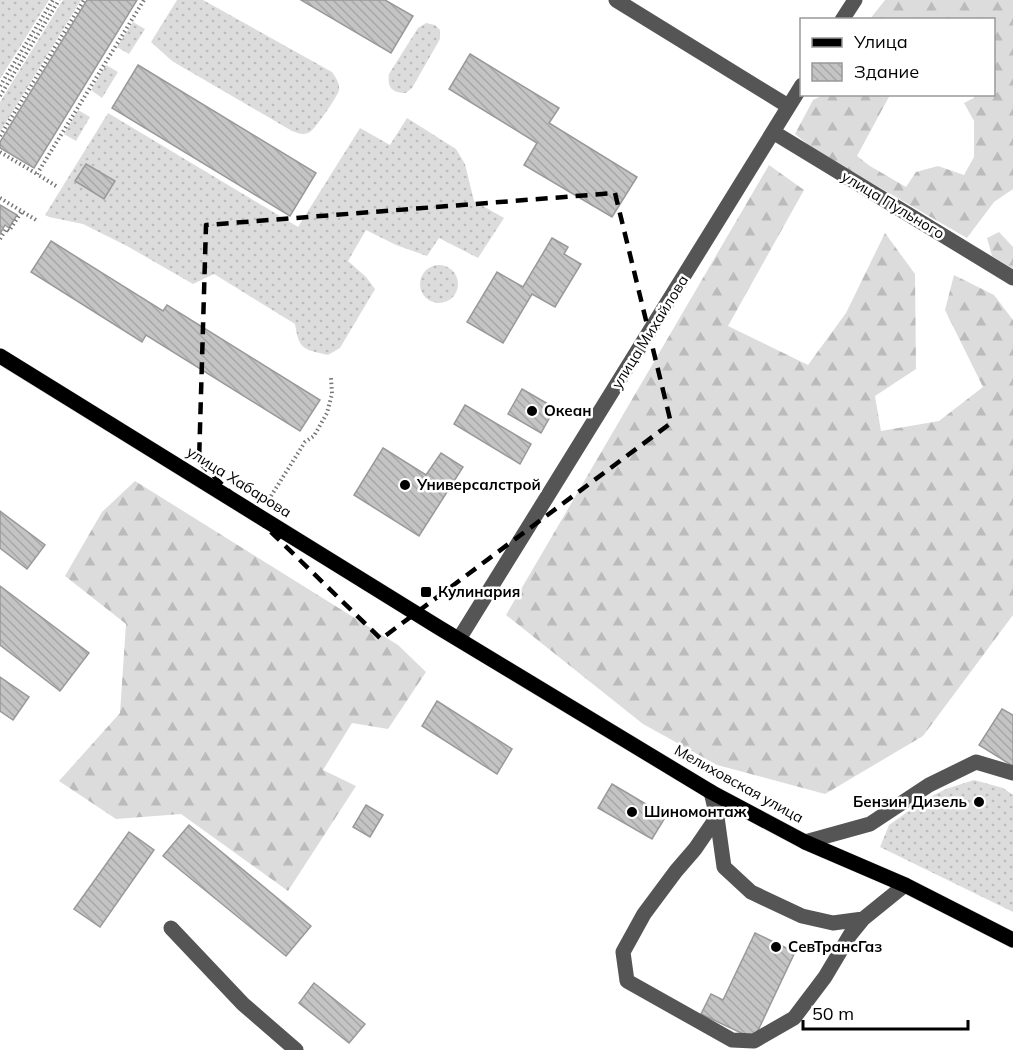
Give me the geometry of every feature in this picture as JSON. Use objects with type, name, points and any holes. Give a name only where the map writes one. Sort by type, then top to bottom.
[{"type":"main road","name":"улица Хабарова","points":[[0,356],[459,639]]},
{"type":"main road","name":"Мелиховская улица","points":[[459,639],[711,792],[805,842],[905,885],[1013,940]]},
{"type":"street","points":[[843,18],[855,0]]},
{"type":"street","points":[[618,1],[788,106]]},
{"type":"street","name":"улица Михайлова","points":[[459,639],[800,87]]},
{"type":"street","name":"улица Пульного","points":[[773,132],[1013,278]]},
{"type":"street","points":[[805,842],[870,824],[928,785],[976,762],[1013,773]]},
{"type":"street","points":[[711,792],[724,867],[751,892],[802,915],[833,923],[863,919]]},
{"type":"street","points":[[717,817],[644,914],[623,952],[627,981],[732,1040],[754,1041],[794,1018],[825,977],[850,935],[863,919],[905,885]]},
{"type":"street","points":[[171,928],[243,1004],[296,1050]]},
{"type":"path","points":[[0,86],[53,0]]},
{"type":"path","points":[[0,96],[59,0]]},
{"type":"path","points":[[0,136],[84,0]]},
{"type":"path","points":[[37,174],[144,0]]},
{"type":"path","points":[[0,152],[56,186]]},
{"type":"path","points":[[0,198],[36,220]]},
{"type":"path","points":[[0,239],[6,230],[9,231],[22,211]]},
{"type":"path","points":[[271,496],[305,442],[314,436],[327,413],[332,394],[331,378]]},
{"type":"highlighted area","points":[[615,193],[671,423],[381,639],[199,462],[206,225]]},
{"type":"green space","points":[[0,0],[49,0],[0,79]]},
{"type":"green space","points":[[63,0],[81,0],[0,132],[0,102]]},
{"type":"green space","points":[[177,0],[203,0],[332,72],[339,90],[313,130],[303,134],[292,131],[172,61],[151,42]]},
{"type":"green space","points":[[885,0],[1013,0],[1013,189],[994,202],[967,238],[816,151],[795,134],[813,100],[821,96],[889,96],[857,156],[906,187],[916,172],[938,166],[964,175],[974,157],[974,121],[964,103],[974,96],[995,96],[995,18],[871,18]]},
{"type":"green space","points":[[133,22],[145,29],[129,54],[117,47]]},
{"type":"green space","points":[[426,23],[435,25],[440,30],[440,39],[412,88],[406,93],[394,91],[389,83],[389,74],[418,28]]},
{"type":"green space","points":[[106,65],[118,72],[102,98],[91,90]]},
{"type":"green space","points":[[78,110],[90,117],[76,141],[64,134]]},
{"type":"green space","points":[[108,113],[298,227],[360,128],[390,145],[407,118],[456,149],[465,164],[474,201],[504,218],[478,258],[439,238],[427,256],[396,245],[366,230],[348,261],[366,277],[375,289],[340,348],[328,355],[304,347],[298,339],[295,324],[214,274],[193,284],[83,224],[45,215]]},
{"type":"green space","points":[[769,165],[804,190],[728,326],[808,365],[846,313],[885,233],[915,274],[916,369],[875,396],[881,431],[939,421],[983,387],[945,310],[954,275],[994,295],[1013,320],[1013,615],[923,736],[825,794],[717,765],[643,724],[506,615]]},
{"type":"green space","points":[[999,232],[1013,247],[1013,269],[992,256],[987,238]]},
{"type":"green space","points":[[439,265],[452,271],[458,284],[452,297],[439,303],[426,297],[420,284],[426,271]]},
{"type":"green space","points":[[135,481],[398,645],[426,672],[388,729],[352,723],[323,770],[356,786],[288,891],[181,814],[116,819],[59,781],[120,713],[126,624],[65,576],[102,512]]},
{"type":"green space","points":[[974,780],[1003,788],[1013,795],[1013,912],[880,847],[889,825],[924,800],[946,789]]},
{"type":"building","points":[[87,0],[137,0],[34,168],[0,148],[0,142]]},
{"type":"building","points":[[301,0],[385,0],[413,16],[391,53]]},
{"type":"building","points":[[470,54],[559,108],[549,123],[637,177],[612,217],[524,165],[537,143],[449,89]]},
{"type":"building","points":[[138,65],[316,173],[290,216],[112,108]]},
{"type":"building","points":[[86,164],[115,181],[104,199],[75,181]]},
{"type":"building","points":[[0,205],[17,215],[9,228],[5,225],[0,234]]},
{"type":"building","points":[[552,238],[568,247],[564,254],[581,264],[555,307],[532,294],[503,343],[467,322],[497,272],[523,287]]},
{"type":"building","points":[[51,241],[163,311],[167,305],[320,400],[300,431],[146,335],[142,342],[31,272]]},
{"type":"building","name":"Океан","points":[[522,389],[555,408],[541,433],[508,414]]},
{"type":"building","points":[[465,405],[531,444],[520,464],[454,424]]},
{"type":"building","name":"Универсалстрой","points":[[383,448],[426,475],[441,453],[463,467],[419,536],[354,495]]},
{"type":"building","points":[[0,511],[45,545],[27,569],[0,548]]},
{"type":"building","points":[[0,586],[89,653],[60,691],[0,645]]},
{"type":"building","points":[[0,677],[29,697],[13,720],[0,711]]},
{"type":"building","points":[[437,701],[512,749],[497,774],[422,726]]},
{"type":"building","points":[[1002,709],[1013,715],[1013,766],[979,745]]},
{"type":"building","name":"Шиномонтаж","points":[[612,784],[666,816],[652,839],[598,808]]},
{"type":"building","points":[[366,805],[383,815],[370,837],[353,827]]},
{"type":"building","points":[[189,825],[311,926],[286,956],[163,856]]},
{"type":"building","points":[[129,832],[154,850],[100,927],[74,909]]},
{"type":"building","points":[[755,933],[795,952],[754,1039],[701,1014],[711,994],[723,1000]]},
{"type":"building","points":[[314,983],[365,1024],[349,1043],[299,1003]]},
{"type":"place","name":"Океан","points":[[532,411]]},
{"type":"place","name":"Универсалстрой","points":[[405,485]]},
{"type":"place","name":"Кулинария","points":[[426,592]]},
{"type":"place","name":"Бензин Дизель","points":[[979,802]]},
{"type":"place","name":"Шиномонтаж","points":[[632,812]]},
{"type":"place","name":"СевТрансГаз","points":[[776,947]]}]
